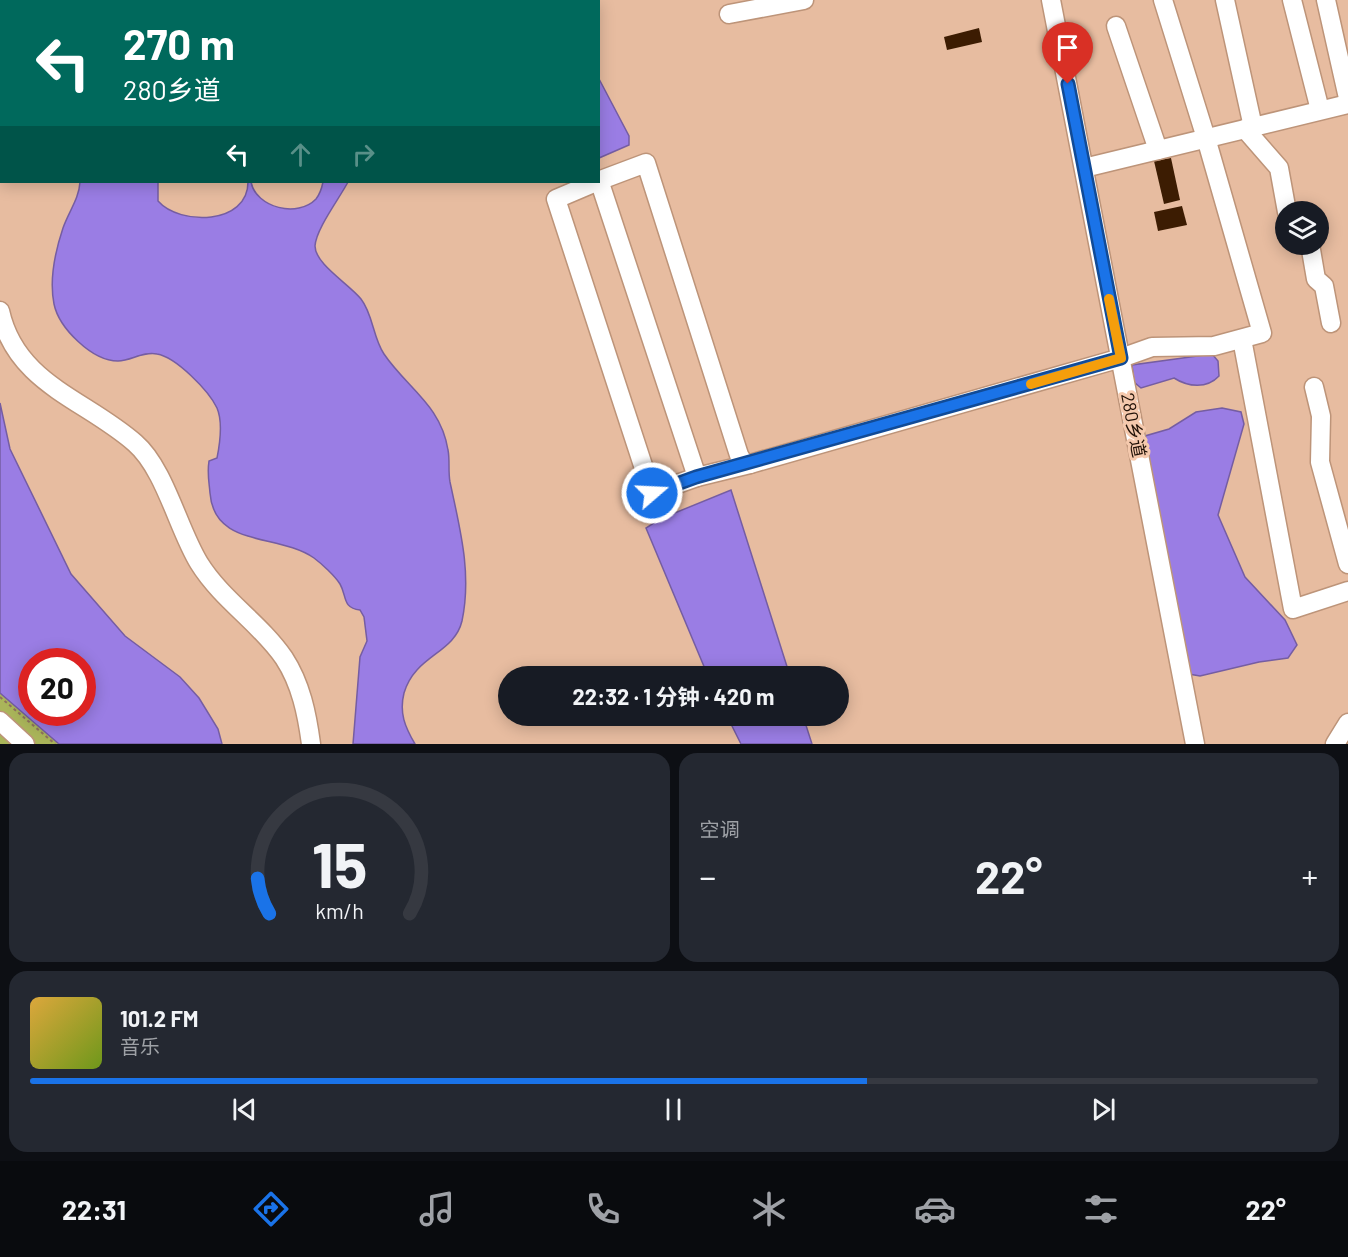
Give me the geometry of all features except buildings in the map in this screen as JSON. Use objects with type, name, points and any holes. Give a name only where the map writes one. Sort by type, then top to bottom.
[{"type":"street","points":[[729,14],[804,0]]},
{"type":"street","name":"280乡道","points":[[1051,0],[1195,744]]},
{"type":"street","points":[[593,183],[556,199],[652,493],[696,477],[750,464],[1121,358],[1152,347],[1214,346],[1262,333],[1206,138],[1163,0]]},
{"type":"street","points":[[1225,0],[1249,128],[1279,168],[1285,201]]},
{"type":"street","points":[[1293,0],[1320,110]]},
{"type":"street","points":[[1326,0],[1348,98]]},
{"type":"street","points":[[1116,26],[1158,150]]},
{"type":"street","points":[[1084,168],[1348,104]]},
{"type":"street","points":[[600,180],[646,163],[739,455],[743,462],[750,464]]},
{"type":"street","points":[[599,183],[696,477]]},
{"type":"street","points":[[1312,255],[1316,279],[1324,286],[1331,323]]},
{"type":"street","points":[[0,311],[4,330],[16,353],[28,366],[49,384],[137,445],[159,477],[199,563],[228,600],[265,636],[284,659],[303,700],[311,744]]},
{"type":"street","points":[[1242,339],[1293,609],[1348,591]]},
{"type":"street","points":[[1314,387],[1321,416],[1320,462],[1348,564]]},
{"type":"street","points":[[0,721],[25,744]]},
{"type":"street","points":[[1335,744],[1348,723]]},
{"type":"path","points":[[0,697],[55,744]]},
{"type":"green space","points":[[0,693],[18,709],[18,726],[38,726],[59,744],[0,744]]},
{"type":"shaded area","points":[[600,81],[629,136],[629,145],[600,158]]},
{"type":"shaded area","points":[[80,183],[158,183],[158,201],[168,209],[181,215],[211,217],[225,214],[237,207],[245,196],[248,183],[251,183],[254,191],[269,204],[289,209],[308,205],[316,199],[323,183],[347,183],[319,231],[315,246],[316,253],[326,267],[361,299],[368,312],[380,348],[431,409],[438,421],[448,450],[450,482],[464,551],[465,603],[458,632],[451,641],[417,670],[409,680],[404,693],[402,707],[404,720],[415,744],[353,744],[360,657],[367,641],[364,617],[360,610],[350,607],[335,577],[314,558],[299,550],[235,531],[223,523],[214,511],[208,465],[209,461],[217,458],[220,426],[217,408],[207,393],[182,368],[165,356],[152,353],[123,361],[108,360],[78,342],[62,323],[54,304],[53,295],[55,256],[65,222]]},
{"type":"shaded area","points":[[1212,354],[1218,361],[1219,376],[1209,383],[1191,385],[1174,378],[1141,388],[1134,382],[1132,365]]},
{"type":"shaded area","points":[[0,403],[10,449],[71,574],[125,636],[180,677],[199,698],[218,729],[222,744],[59,744],[38,726],[96,726],[96,648],[18,648],[18,709],[0,693]]},
{"type":"shaded area","points":[[1222,408],[1241,412],[1244,424],[1218,515],[1245,577],[1285,620],[1297,645],[1288,658],[1259,662],[1200,676],[1189,674],[1142,442],[1145,436],[1169,429],[1196,412]]},
{"type":"shaded area","points":[[731,490],[787,666],[704,666],[646,528],[660,519]]},
{"type":"shaded area","points":[[732,726],[806,726],[812,744],[741,744]]},
{"type":"slow traffic","points":[[1031,384],[1121,358],[1109,299]]},
{"type":"route","points":[[652,493],[696,477],[750,464],[1121,358],[1068,84]]}]
